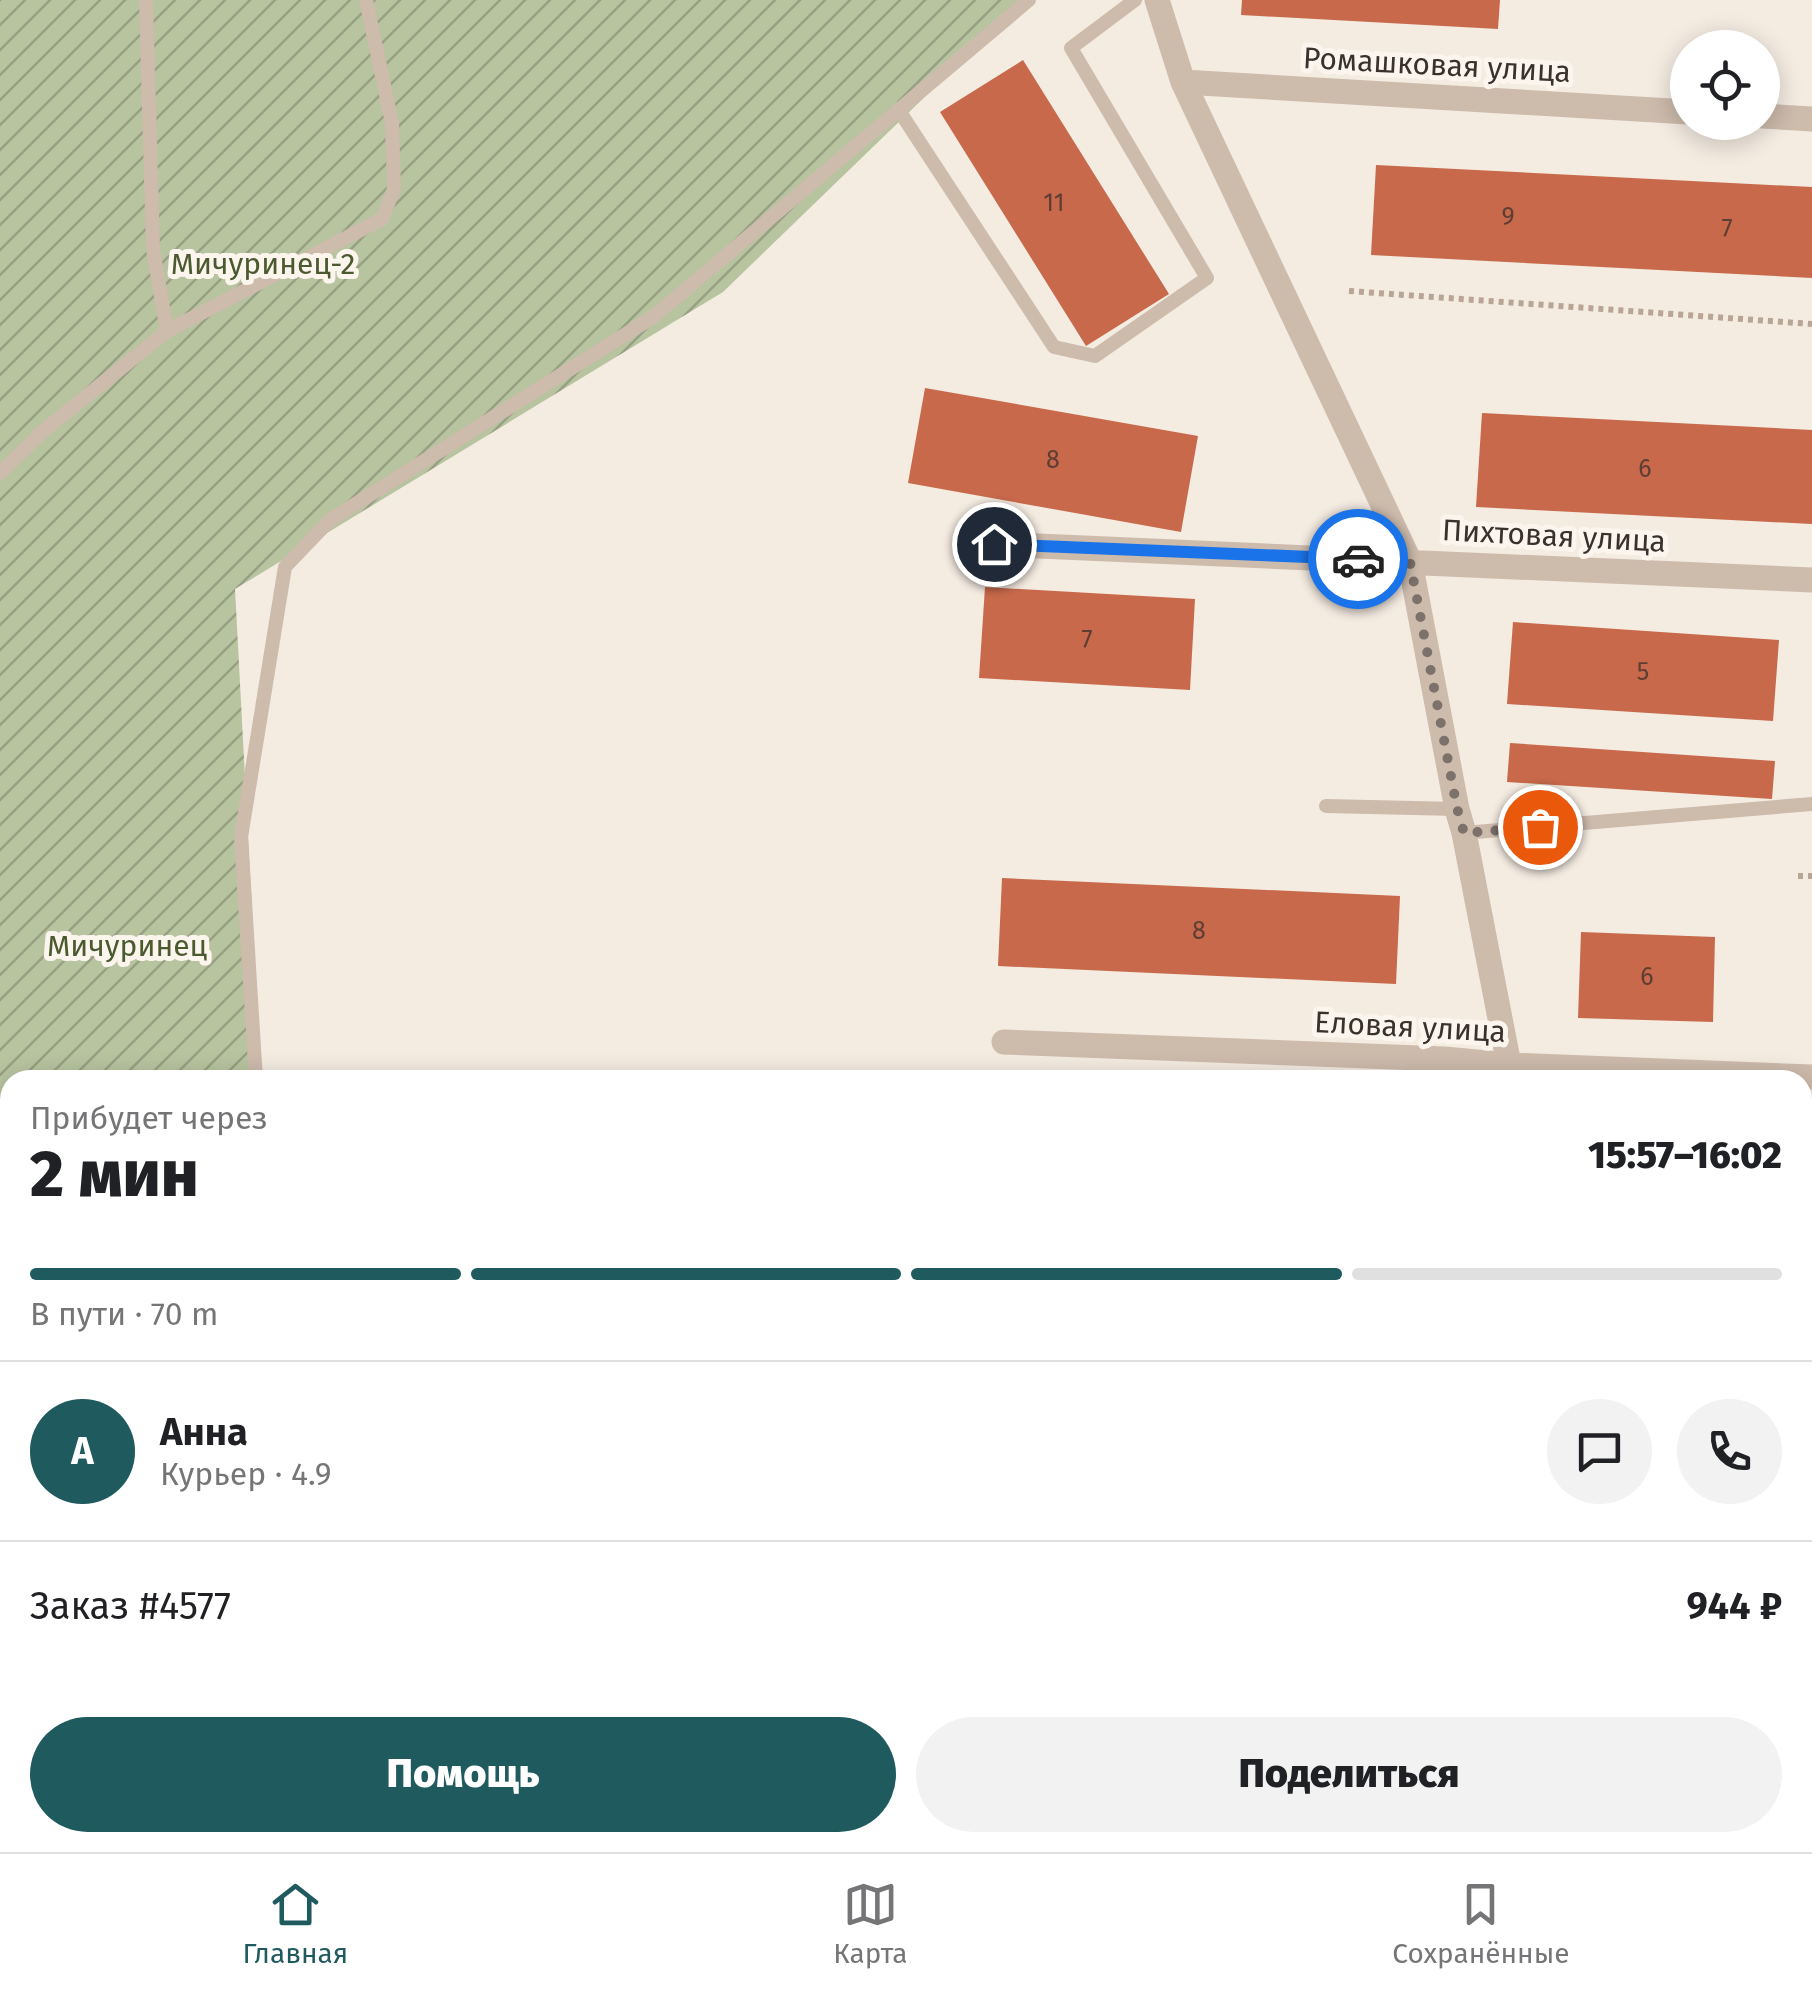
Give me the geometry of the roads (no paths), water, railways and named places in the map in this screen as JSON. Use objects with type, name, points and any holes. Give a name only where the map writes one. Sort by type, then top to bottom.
[{"type":"street","points":[[1157,0],[1183,82],[1410,562],[1510,1070]]},
{"type":"street","name":"Ромашковая улица","points":[[1183,82],[1670,111]]},
{"type":"street","points":[[1780,117],[1812,119]]},
{"type":"street","name":"Пихтовая улица","points":[[994,544],[1812,580]]},
{"type":"street","name":"Еловая улица","points":[[1004,1042],[1444,1059],[1500,1070]]},
{"type":"lane","points":[[146,0],[153,250],[167,331]]},
{"type":"lane","points":[[0,473],[42,432],[167,331],[382,219],[394,189],[392,123],[366,0]]},
{"type":"lane","points":[[255,1070],[241,837],[285,567],[330,520],[653,318],[1029,0]]},
{"type":"lane","points":[[898,109],[1054,346],[1094,356],[1208,278],[1072,48],[1135,0]]},
{"type":"lane","points":[[1326,806],[1460,821],[1812,804]]},
{"type":"park label","name":"Мичуринец-2","points":[[263,264]]},
{"type":"park label","name":"Мичуринец","points":[[127,946]]}]
